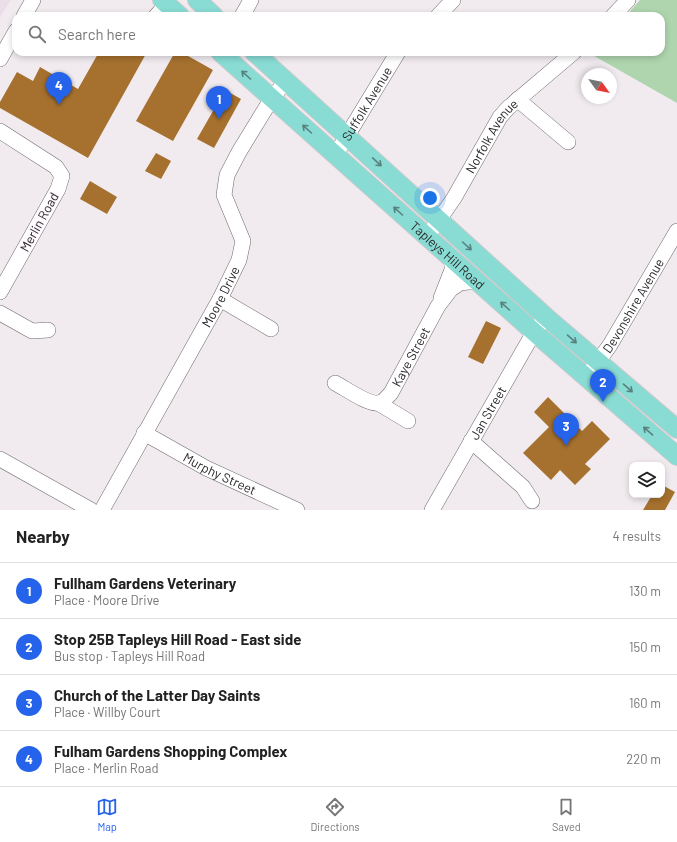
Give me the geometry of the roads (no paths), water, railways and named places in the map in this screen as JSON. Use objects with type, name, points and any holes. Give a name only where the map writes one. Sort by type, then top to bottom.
[{"type":"main road","points":[[197,0],[210,12]]},
{"type":"main road","points":[[162,7],[172,12]]},
{"type":"main road","name":"Tapleys Hill Road","points":[[225,56],[534,332],[677,456]]},
{"type":"main road","name":"Tapleys Hill Road","points":[[259,56],[546,317],[677,429]]},
{"type":"street","points":[[26,12],[33,0]]},
{"type":"street","points":[[244,12],[251,0]]},
{"type":"street","points":[[442,12],[453,0]]},
{"type":"street","points":[[618,12],[628,0]]},
{"type":"street","points":[[1,53],[12,37]]},
{"type":"street","name":"Suffolk Avenue","points":[[336,154],[396,56]]},
{"type":"street","name":"Norfolk Avenue","points":[[427,237],[454,198],[500,117],[518,99],[569,56]]},
{"type":"street","name":"Moore Drive","points":[[102,510],[220,299],[239,260],[243,241],[224,195],[227,175],[239,152],[272,98],[286,80]]},
{"type":"street","points":[[518,99],[568,142]]},
{"type":"street","name":"Merlin Road","points":[[0,131],[56,167],[62,176],[58,189],[0,292]]},
{"type":"street","name":"Devonshire Avenue","points":[[586,377],[599,362],[610,345],[676,235]]},
{"type":"street","name":"Kaye Street","points":[[378,403],[385,400],[391,393],[438,306],[452,270],[452,259]]},
{"type":"street","name":"Kaye Street","points":[[438,306],[451,289],[460,283],[477,281]]},
{"type":"street","points":[[220,299],[271,329]]},
{"type":"street","points":[[0,313],[32,331],[48,330]]},
{"type":"street","name":"Jan Street","points":[[432,510],[534,332],[546,317]]},
{"type":"street","points":[[335,383],[369,402],[378,403],[408,421]]},
{"type":"street","name":"Murphy Street","points":[[144,433],[268,505],[297,510]]},
{"type":"street","points":[[471,441],[522,487],[532,501]]},
{"type":"street","points":[[0,459],[91,510]]},
{"type":"place","name":"Fulham Gardens Shopping Complex","points":[[59,105]]},
{"type":"place","name":"Fullham Gardens Veterinary","points":[[219,119]]},
{"type":"place","name":"Stop 25B Tapleys Hill Road - East side","points":[[603,402]]},
{"type":"place","name":"Church of the Latter Day Saints","points":[[566,446]]}]
